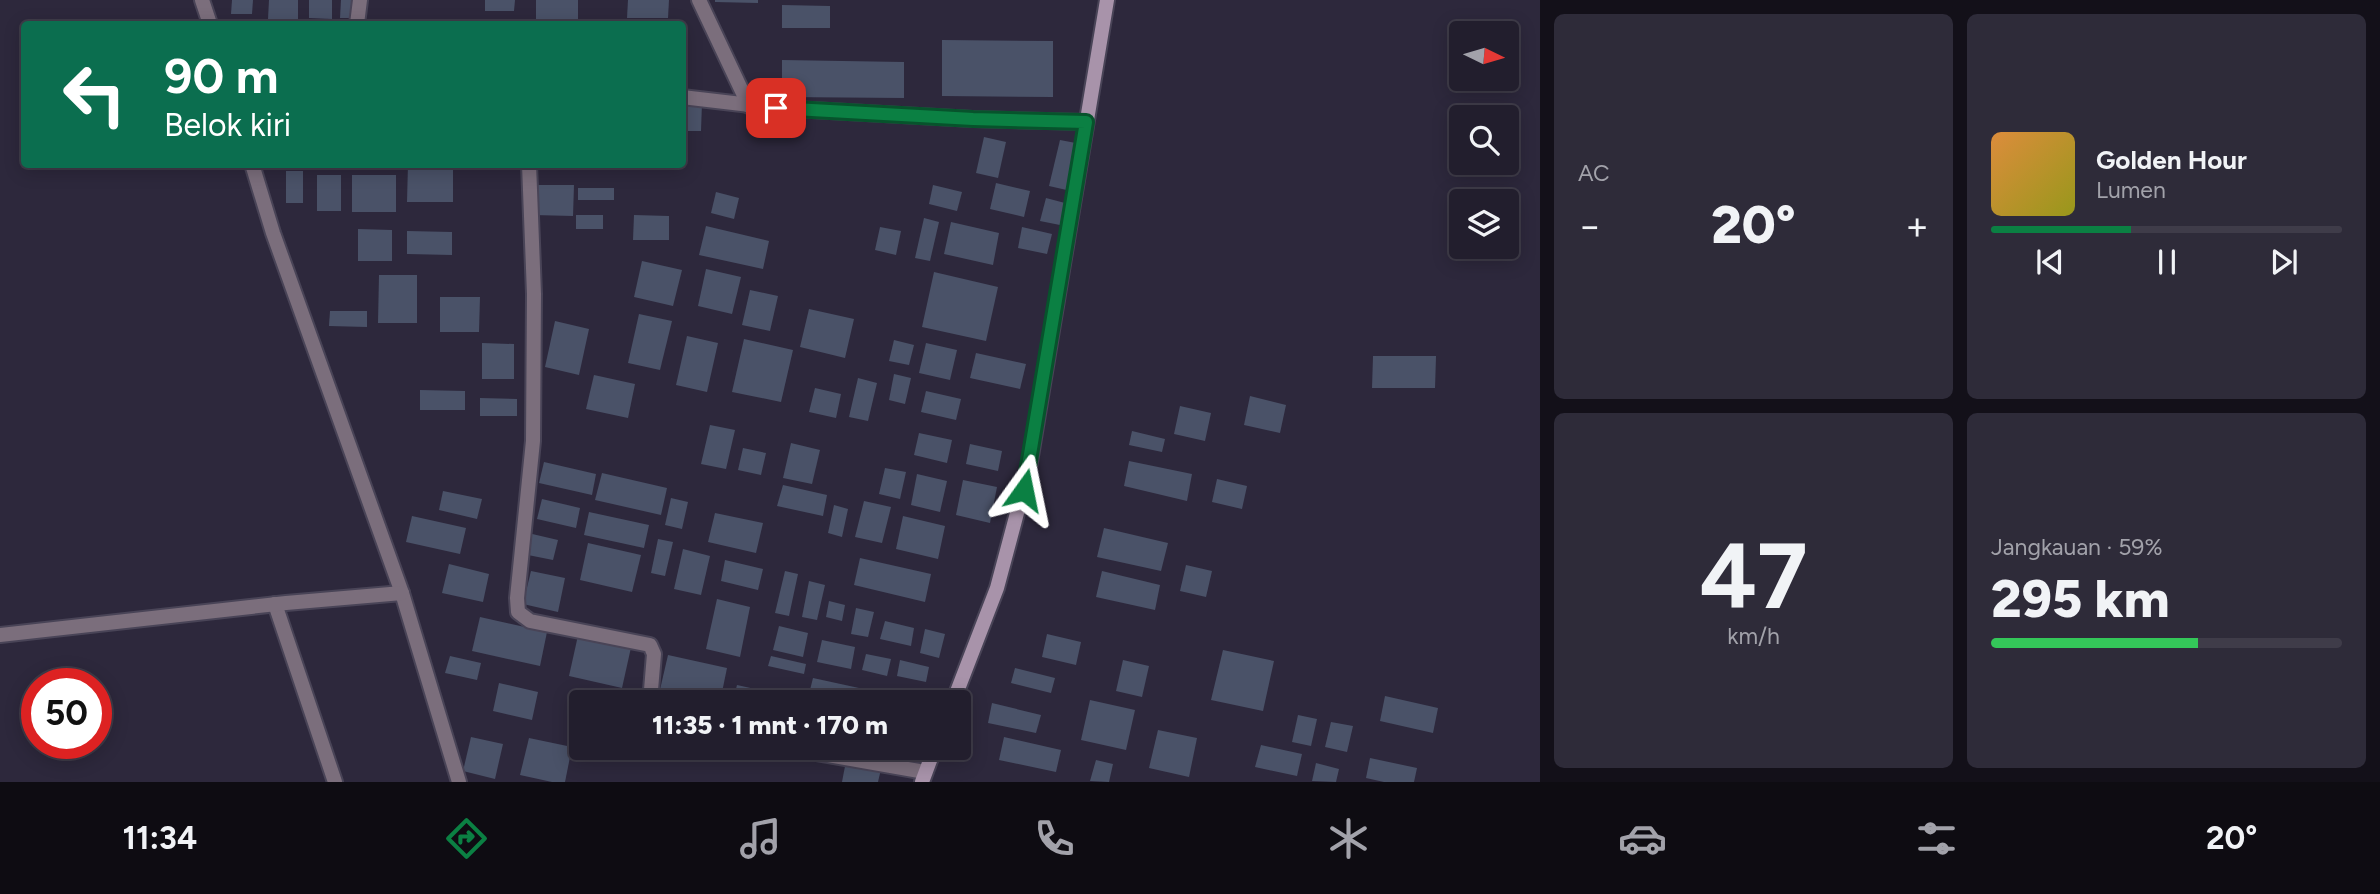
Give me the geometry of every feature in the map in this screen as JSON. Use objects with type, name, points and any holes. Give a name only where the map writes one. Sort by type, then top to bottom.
[{"type":"main road","points":[[958,690],[997,588],[1029,468],[1107,0]]},
{"type":"main road","points":[[924,777],[930,760]]},
{"type":"street","points":[[202,0],[209,21]]},
{"type":"street","points":[[357,21],[360,0]]},
{"type":"street","points":[[699,0],[749,106]]},
{"type":"street","points":[[686,98],[749,106],[973,119],[1086,122]]},
{"type":"street","points":[[253,168],[273,233],[402,593],[459,782]]},
{"type":"street","points":[[529,168],[534,294],[533,441],[517,598],[518,612],[530,621],[650,645],[653,654],[651,690]]},
{"type":"street","points":[[0,635],[281,603],[402,593]]},
{"type":"street","points":[[281,603],[335,782]]},
{"type":"street","points":[[844,760],[924,777]]},
{"type":"building","points":[[232,0],[253,0],[252,14],[231,14]]},
{"type":"building","points":[[269,0],[298,0],[298,19],[268,19]]},
{"type":"building","points":[[309,0],[332,0],[332,19],[309,18]]},
{"type":"building","points":[[341,0],[356,0],[356,18],[340,18]]},
{"type":"building","points":[[485,0],[515,0],[514,11],[485,11]]},
{"type":"building","points":[[536,0],[578,0],[578,21],[536,21]]},
{"type":"building","points":[[628,0],[669,0],[668,18],[627,18]]},
{"type":"building","points":[[758,0],[758,3],[715,2]]},
{"type":"building","points":[[782,5],[830,6],[830,28],[782,28]]},
{"type":"building","points":[[942,40],[1053,41],[1053,97],[942,96]]},
{"type":"building","points":[[782,60],[904,62],[904,98],[782,97]]},
{"type":"building","points":[[686,103],[702,103],[701,131],[686,131]]},
{"type":"building","points":[[984,137],[1006,142],[998,178],[976,173]]},
{"type":"building","points":[[1060,140],[1081,144],[1071,191],[1049,186]]},
{"type":"building","points":[[408,168],[453,168],[453,202],[407,202]]},
{"type":"building","points":[[286,171],[303,171],[303,203],[286,203]]},
{"type":"building","points":[[317,175],[341,175],[341,211],[317,211]]},
{"type":"building","points":[[352,175],[396,175],[396,212],[352,212]]},
{"type":"building","points":[[996,183],[1030,191],[1024,217],[990,209]]},
{"type":"building","points":[[534,185],[574,185],[573,216],[533,215]]},
{"type":"building","points":[[933,185],[962,192],[957,211],[929,204]]},
{"type":"building","points":[[578,188],[614,188],[614,200],[578,200]]},
{"type":"building","points":[[716,192],[739,198],[734,219],[711,213]]},
{"type":"building","points":[[1046,198],[1065,203],[1060,225],[1040,221]]},
{"type":"building","points":[[576,215],[603,215],[603,229],[576,229]]},
{"type":"building","points":[[634,215],[669,216],[669,240],[633,240]]},
{"type":"building","points":[[924,218],[939,222],[930,261],[915,258]]},
{"type":"building","points":[[951,222],[999,233],[993,265],[944,254]]},
{"type":"building","points":[[706,226],[769,241],[763,269],[699,255]]},
{"type":"building","points":[[880,227],[901,231],[896,255],[875,250]]},
{"type":"building","points":[[1022,227],[1052,234],[1047,254],[1018,248]]},
{"type":"building","points":[[358,229],[392,230],[392,261],[358,261]]},
{"type":"building","points":[[407,231],[452,232],[452,255],[407,254]]},
{"type":"building","points":[[642,261],[682,270],[673,306],[634,297]]},
{"type":"building","points":[[706,269],[741,277],[732,314],[698,306]]},
{"type":"building","points":[[934,272],[998,287],[986,341],[922,327]]},
{"type":"building","points":[[379,275],[417,275],[417,323],[378,323]]},
{"type":"building","points":[[750,290],[778,296],[770,331],[742,325]]},
{"type":"building","points":[[440,297],[480,297],[479,332],[440,332]]},
{"type":"building","points":[[809,309],[854,319],[845,358],[800,347]]},
{"type":"building","points":[[330,311],[367,311],[367,327],[329,326]]},
{"type":"building","points":[[639,314],[672,321],[660,370],[628,363]]},
{"type":"building","points":[[555,321],[589,329],[579,375],[545,367]]},
{"type":"building","points":[[687,336],[718,343],[707,392],[676,385]]},
{"type":"building","points":[[744,339],[793,350],[781,402],[732,392]]},
{"type":"building","points":[[894,340],[914,345],[909,365],[889,361]]},
{"type":"building","points":[[482,343],[514,344],[514,379],[482,379]]},
{"type":"building","points":[[926,343],[957,350],[950,380],[919,373]]},
{"type":"building","points":[[976,353],[1026,364],[1020,389],[970,378]]},
{"type":"building","points":[[1373,356],[1436,356],[1435,388],[1372,388]]},
{"type":"building","points":[[894,374],[911,378],[905,404],[889,400]]},
{"type":"building","points":[[594,375],[635,384],[628,418],[586,409]]},
{"type":"building","points":[[858,378],[877,383],[868,421],[849,417]]},
{"type":"building","points":[[815,388],[841,394],[836,418],[809,412]]},
{"type":"building","points":[[420,390],[465,391],[465,410],[420,410]]},
{"type":"building","points":[[926,391],[961,399],[956,420],[921,412]]},
{"type":"building","points":[[1250,396],[1286,405],[1280,433],[1244,425]]},
{"type":"building","points":[[480,398],[517,399],[517,416],[480,416]]},
{"type":"building","points":[[1180,406],[1211,413],[1205,441],[1174,434]]},
{"type":"building","points":[[710,425],[735,430],[726,469],[701,464]]},
{"type":"building","points":[[1132,431],[1165,439],[1162,452],[1129,445]]},
{"type":"building","points":[[919,433],[952,440],[947,463],[914,455]]},
{"type":"building","points":[[791,443],[820,450],[812,484],[783,478]]},
{"type":"building","points":[[970,444],[1002,451],[998,471],[966,464]]},
{"type":"building","points":[[743,448],[766,453],[761,475],[738,470]]},
{"type":"building","points":[[1129,461],[1192,474],[1187,501],[1124,486]]},
{"type":"building","points":[[544,462],[596,474],[592,495],[539,483]]},
{"type":"building","points":[[885,468],[906,472],[900,499],[879,494]]},
{"type":"building","points":[[602,473],[667,488],[661,515],[595,500]]},
{"type":"building","points":[[917,474],[947,481],[940,512],[911,505]]},
{"type":"building","points":[[1217,479],[1247,486],[1242,509],[1212,502]]},
{"type":"building","points":[[963,480],[997,487],[990,523],[956,515]]},
{"type":"building","points":[[783,485],[827,495],[823,516],[777,506]]},
{"type":"building","points":[[443,491],[482,499],[477,519],[439,510]]},
{"type":"building","points":[[671,498],[688,502],[682,529],[665,525]]},
{"type":"building","points":[[542,499],[580,508],[576,528],[537,519]]},
{"type":"building","points":[[864,501],[891,507],[882,543],[855,537]]},
{"type":"building","points":[[834,505],[848,509],[842,537],[828,533]]},
{"type":"building","points":[[589,512],[649,525],[644,548],[584,535]]},
{"type":"building","points":[[715,513],[763,523],[756,553],[708,542]]},
{"type":"building","points":[[412,516],[466,528],[460,554],[406,542]]},
{"type":"building","points":[[903,516],[945,526],[938,559],[896,549]]},
{"type":"building","points":[[1104,528],[1168,543],[1161,571],[1097,557]]},
{"type":"building","points":[[528,533],[558,540],[553,560],[523,554]]},
{"type":"building","points":[[658,539],[673,542],[665,576],[651,573]]},
{"type":"building","points":[[588,543],[641,555],[632,592],[580,580]]},
{"type":"building","points":[[683,549],[710,556],[701,595],[674,589]]},
{"type":"building","points":[[860,558],[931,574],[925,602],[854,585]]},
{"type":"building","points":[[725,560],[763,569],[758,590],[721,581]]},
{"type":"building","points":[[449,564],[489,574],[483,602],[442,593]]},
{"type":"building","points":[[1186,565],[1212,571],[1206,597],[1180,591]]},
{"type":"building","points":[[531,571],[565,578],[558,612],[523,604]]},
{"type":"building","points":[[785,571],[798,574],[789,616],[775,613]]},
{"type":"building","points":[[1102,571],[1160,585],[1155,610],[1096,597]]},
{"type":"building","points":[[809,581],[825,585],[817,620],[802,617]]},
{"type":"building","points":[[717,599],[750,607],[740,657],[706,649]]},
{"type":"building","points":[[829,601],[845,605],[842,621],[826,617]]},
{"type":"building","points":[[856,608],[874,612],[868,637],[851,634]]},
{"type":"building","points":[[480,617],[547,632],[540,666],[472,651]]},
{"type":"building","points":[[885,621],[914,628],[911,646],[880,639]]},
{"type":"building","points":[[779,626],[808,633],[803,657],[773,650]]},
{"type":"building","points":[[925,629],[945,634],[939,658],[920,653]]},
{"type":"building","points":[[579,631],[632,643],[622,688],[569,676]]},
{"type":"building","points":[[1047,634],[1081,642],[1076,665],[1042,657]]},
{"type":"building","points":[[822,640],[855,647],[851,669],[817,662]]},
{"type":"building","points":[[1223,650],[1274,661],[1263,711],[1211,700]]},
{"type":"building","points":[[866,654],[891,659],[887,676],[862,670]]},
{"type":"building","points":[[668,655],[727,668],[722,690],[660,690]]},
{"type":"building","points":[[450,656],[481,663],[477,680],[445,673]]},
{"type":"building","points":[[771,656],[806,664],[804,674],[768,666]]},
{"type":"building","points":[[900,660],[929,667],[926,682],[897,676]]},
{"type":"building","points":[[1123,660],[1149,666],[1142,697],[1116,691]]},
{"type":"building","points":[[1015,668],[1055,678],[1051,693],[1011,683]]},
{"type":"building","points":[[813,678],[859,688],[859,690],[810,690]]},
{"type":"building","points":[[499,683],[538,692],[532,720],[493,711]]},
{"type":"building","points":[[737,685],[760,690],[736,690]]},
{"type":"building","points":[[1385,696],[1438,708],[1433,733],[1380,721]]},
{"type":"building","points":[[1090,700],[1135,710],[1126,750],[1081,740]]},
{"type":"building","points":[[992,703],[1041,715],[1036,733],[988,723]]},
{"type":"building","points":[[1298,715],[1317,719],[1311,746],[1292,742]]},
{"type":"building","points":[[1331,722],[1353,726],[1347,752],[1325,747]]},
{"type":"building","points":[[1158,730],[1197,738],[1189,777],[1149,768]]},
{"type":"building","points":[[471,737],[503,744],[495,779],[463,771]]},
{"type":"building","points":[[1004,737],[1061,750],[1056,772],[999,760]]},
{"type":"building","points":[[529,738],[569,746],[565,782],[520,775]]},
{"type":"building","points":[[1261,745],[1302,754],[1297,776],[1255,767]]},
{"type":"building","points":[[1370,758],[1417,768],[1414,782],[1384,782],[1366,778]]},
{"type":"building","points":[[1096,760],[1113,764],[1109,782],[1090,781]]},
{"type":"building","points":[[846,761],[881,769],[878,782],[842,782]]},
{"type":"building","points":[[1316,763],[1339,769],[1336,782],[1312,781]]},
{"type":"route","points":[[776,108],[973,119],[1086,122],[1024,490]]}]
